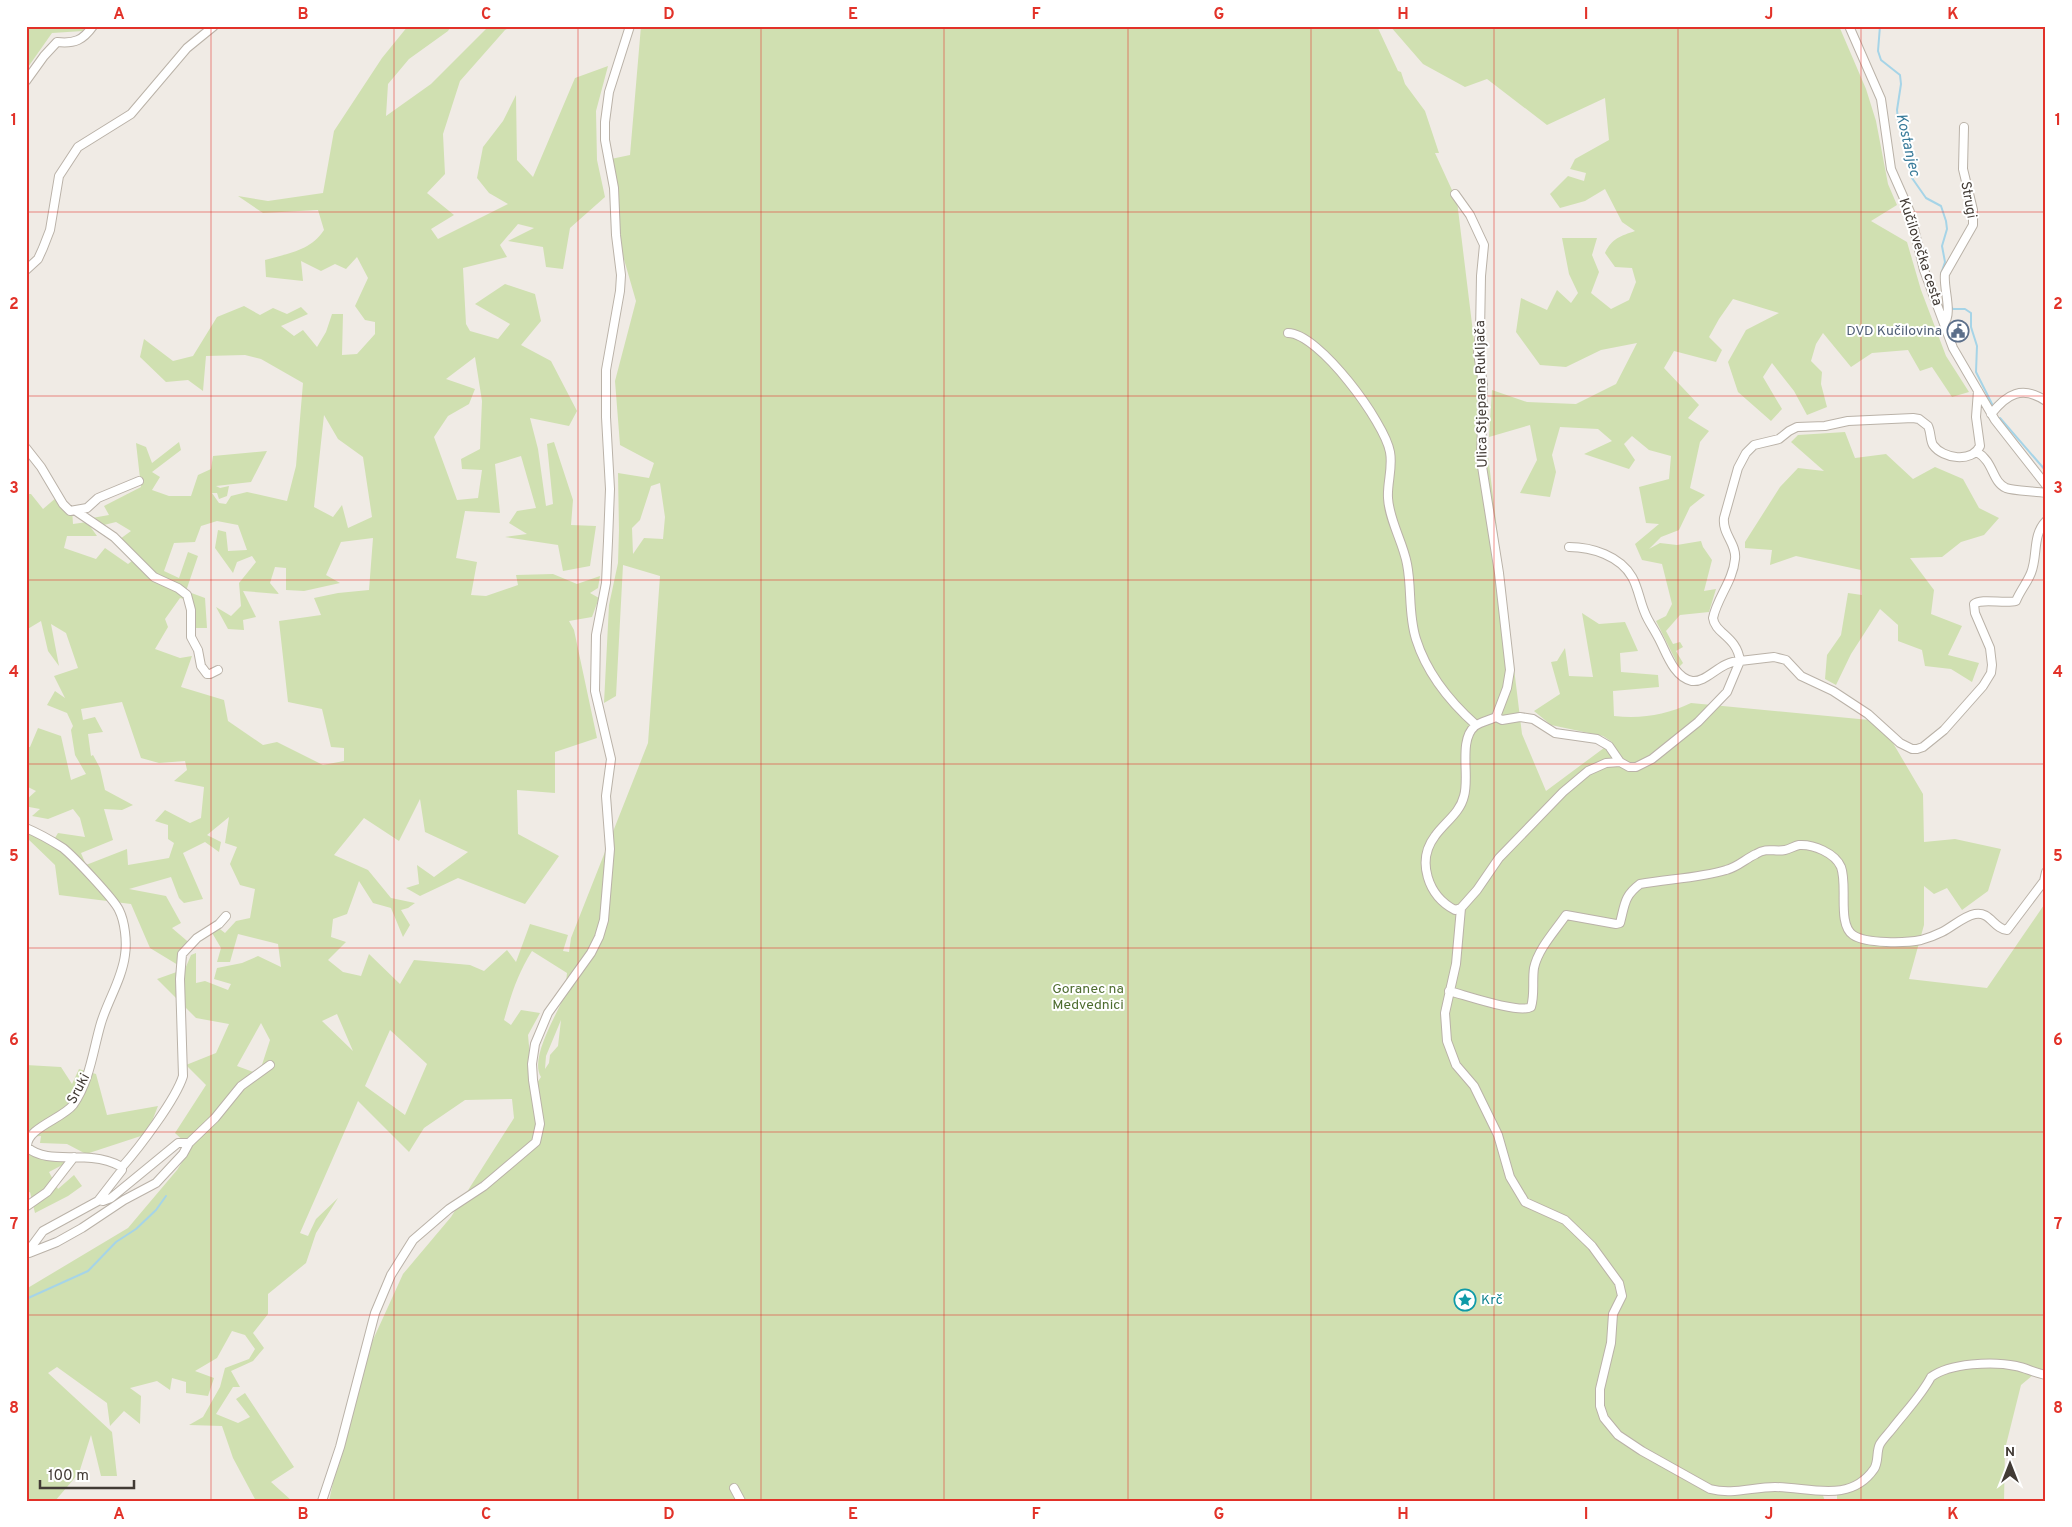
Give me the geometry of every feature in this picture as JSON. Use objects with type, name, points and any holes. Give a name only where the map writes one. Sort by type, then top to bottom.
[{"type":"street","points":[[26,81],[57,42],[71,43],[84,38],[93,26]]},
{"type":"street","points":[[26,270],[38,258],[43,248],[50,230],[60,176],[78,147],[131,114],[188,48],[214,26]]},
{"type":"street","points":[[322,1501],[340,1447],[375,1313],[391,1275],[413,1240],[449,1209],[484,1186],[536,1142],[540,1124],[533,1080],[532,1064],[535,1044],[548,1013],[591,953],[599,937],[604,920],[610,856],[606,796],[610,759],[595,691],[596,636],[606,583],[610,489],[606,417],[606,370],[620,291],[621,274],[616,235],[614,188],[605,140],[605,122],[609,92],[630,26]]},
{"type":"street","name":"Kučilovečka cesta","points":[[1849,26],[1881,99],[1891,169],[1910,212],[1924,270],[1953,348],[1991,414],[2046,485]]},
{"type":"street","name":"Strugi","points":[[1944,323],[1948,318],[1945,274],[1973,225],[1973,210],[1962,169],[1964,127]]},
{"type":"street","name":"Ulica Stjepana Rukljača","points":[[1456,194],[1470,215],[1484,245],[1478,353],[1482,384],[1481,460],[1499,573],[1503,624],[1510,670],[1507,688],[1496,718]]},
{"type":"street","points":[[1288,333],[1295,333],[1319,348],[1352,387],[1381,428],[1391,453],[1388,498],[1407,564],[1411,619],[1417,641],[1442,691],[1476,725]]},
{"type":"street","points":[[1620,762],[1606,763],[1588,771],[1563,792],[1499,858],[1477,890],[1461,908],[1455,910],[1439,898],[1427,880],[1425,872],[1430,844],[1460,808],[1465,795],[1465,755],[1470,732],[1476,725],[1496,718],[1502,720],[1520,717],[1533,719],[1554,734],[1597,739],[1609,746],[1620,762],[1629,767],[1636,767],[1652,759],[1690,728],[1727,692],[1740,660],[1737,647],[1716,626],[1713,618],[1730,578],[1735,559],[1734,548],[1723,525],[1724,518],[1738,468],[1750,448],[1759,443],[1779,440],[1789,430],[1797,427],[1825,426],[1848,421],[1906,418],[1919,419],[1928,426],[1932,444],[1944,453],[1962,458],[1972,456],[1980,446],[1976,417],[1978,391]]},
{"type":"street","points":[[1991,414],[2004,400],[2017,393],[2027,393],[2046,401]]},
{"type":"street","points":[[26,448],[41,467],[63,504],[70,510],[76,511],[87,508],[98,498],[139,481]]},
{"type":"street","points":[[1977,452],[1989,462],[1996,479],[2003,487],[2046,493]]},
{"type":"street","points":[[76,511],[114,537],[154,577],[178,588],[187,596],[191,610],[190,637],[198,650],[201,666],[207,674],[218,670]]},
{"type":"street","points":[[1569,547],[1594,549],[1625,567],[1633,578],[1646,616],[1670,662],[1677,672],[1686,679],[1694,681],[1713,673],[1726,662],[1774,657],[1786,660],[1801,676],[1819,683],[1856,705],[1900,743],[1912,749],[1923,747],[1944,730],[1987,680],[1992,665],[1990,648],[1975,614],[1974,604],[1979,601],[2002,603],[2016,601],[2031,573],[2038,531],[2046,521]]},
{"type":"street","name":"Sruki","points":[[26,828],[64,849],[119,909],[125,933],[125,956],[122,970],[102,1019],[90,1068],[82,1088],[72,1106],[30,1135],[27,1141],[28,1147],[36,1153],[92,1158],[108,1161],[122,1167]]},
{"type":"street","points":[[1449,991],[1509,1008],[1528,1009],[1534,1000],[1534,969],[1538,956],[1566,915],[1616,924],[1620,923],[1626,898],[1631,890],[1640,884],[1726,871],[1769,849],[1784,850],[1799,845],[1820,848],[1831,856],[1840,865],[1844,880],[1844,920],[1847,928],[1854,936],[1881,941],[1921,940],[1975,914],[1987,915],[2002,930],[2007,930],[2044,882],[2046,872]]},
{"type":"street","points":[[1461,908],[1456,964],[1445,1013],[1447,1041],[1456,1065],[1474,1086],[1498,1135],[1510,1177],[1525,1202],[1566,1220],[1592,1246],[1619,1282],[1622,1296],[1613,1314],[1611,1343],[1600,1390],[1600,1406],[1610,1427],[1618,1435],[1642,1451],[1710,1489],[1728,1492],[1768,1487],[1796,1487],[1825,1492],[1847,1490],[1865,1480],[1875,1468],[1880,1444],[1931,1377],[1939,1371],[1995,1363],[2019,1366],[2046,1375]]},
{"type":"street","points":[[27,1254],[43,1231],[99,1200],[166,1109],[183,1076],[180,979],[182,954],[197,938],[219,924],[226,916]]},
{"type":"street","points":[[27,1254],[56,1242],[82,1228],[124,1200],[156,1183],[183,1154],[189,1144],[215,1118],[241,1086],[270,1064]]},
{"type":"street","points":[[99,1200],[103,1201],[111,1198],[178,1143],[189,1144]]},
{"type":"street","points":[[27,1206],[47,1192],[74,1157]]},
{"type":"street","points":[[734,1488],[741,1501]]},
{"type":"street","points":[[1825,1492],[1825,1501]]},
{"type":"green space","points":[[26,26],[85,26],[83,31],[52,33],[26,70]]},
{"type":"green space","name":"Goranec na Medvednici","points":[[408,26],[451,26],[448,31],[409,59],[388,84],[386,116],[431,84],[489,26],[512,26],[505,30],[460,81],[443,134],[445,174],[427,193],[454,215],[431,229],[438,239],[508,204],[489,193],[477,178],[483,147],[503,121],[516,95],[517,160],[533,177],[575,78],[608,66],[596,111],[597,160],[605,197],[570,228],[563,269],[546,267],[543,247],[508,241],[534,228],[518,224],[500,245],[507,257],[463,268],[466,324],[470,331],[498,339],[510,324],[475,304],[505,284],[535,294],[541,321],[521,345],[551,361],[577,411],[569,426],[530,418],[538,449],[546,506],[553,504],[547,444],[554,442],[573,500],[571,525],[596,526],[590,566],[563,571],[558,545],[505,537],[527,534],[509,523],[517,511],[536,508],[521,456],[495,464],[500,513],[465,511],[456,558],[477,562],[471,595],[486,596],[518,585],[516,575],[553,574],[577,584],[600,576],[598,588],[590,593],[599,598],[592,617],[569,621],[574,630],[597,738],[555,752],[555,793],[517,790],[518,834],[559,856],[525,904],[458,878],[420,896],[406,888],[419,884],[417,865],[434,877],[468,852],[425,832],[420,799],[399,841],[364,818],[334,855],[368,870],[391,898],[415,903],[401,910],[410,925],[403,937],[391,908],[373,903],[359,881],[347,914],[333,919],[331,937],[346,942],[328,960],[343,972],[361,976],[369,954],[400,984],[414,960],[470,965],[484,971],[507,950],[516,962],[530,924],[568,935],[563,951],[569,952],[571,938],[648,743],[660,576],[623,565],[616,696],[604,703],[609,605],[618,563],[618,473],[649,478],[654,463],[620,445],[615,381],[636,301],[621,249],[619,212],[611,159],[630,155],[641,26],[1377,26],[1398,71],[1401,72],[1405,84],[1425,111],[1439,153],[1435,153],[1457,201],[1522,734],[1546,791],[1612,742],[1603,736],[1551,725],[1534,711],[1560,694],[1551,662],[1557,661],[1565,648],[1569,676],[1593,677],[1582,613],[1599,624],[1625,622],[1638,651],[1620,653],[1621,672],[1658,675],[1659,687],[1613,691],[1614,716],[1654,715],[1672,711],[1691,703],[1880,721],[1923,794],[1924,842],[1955,839],[2001,849],[1988,891],[1962,910],[1947,888],[1934,894],[1924,886],[1924,925],[1909,979],[1987,988],[2046,902],[2046,1370],[2033,1375],[2021,1385],[2005,1449],[2004,1501],[1837,1501],[1837,1494],[1821,1490],[1825,1501],[329,1501],[356,1377],[403,1274],[451,1217],[514,1118],[512,1099],[465,1100],[424,1128],[409,1152],[358,1101],[300,1233],[308,1236],[316,1219],[338,1198],[316,1233],[306,1263],[268,1294],[268,1314],[253,1333],[264,1348],[253,1361],[231,1371],[240,1387],[233,1387],[216,1414],[238,1423],[250,1417],[236,1399],[245,1393],[294,1467],[271,1482],[292,1501],[256,1501],[233,1458],[222,1426],[189,1425],[203,1417],[220,1387],[225,1368],[249,1359],[255,1349],[245,1335],[232,1331],[217,1358],[195,1371],[214,1378],[208,1396],[186,1393],[186,1382],[172,1378],[170,1390],[157,1381],[130,1388],[141,1396],[140,1424],[124,1411],[110,1426],[107,1403],[57,1367],[48,1373],[112,1432],[117,1476],[101,1476],[91,1435],[79,1473],[55,1501],[26,1501],[26,1289],[128,1228],[177,1170],[191,1148],[175,1133],[206,1085],[186,1065],[216,1053],[229,1024],[196,1018],[157,979],[185,969],[191,955],[196,953],[196,983],[205,981],[228,990],[231,984],[214,979],[217,968],[242,963],[258,956],[281,967],[278,944],[238,934],[230,962],[217,962],[221,948],[211,931],[216,926],[225,933],[236,921],[250,918],[255,889],[240,885],[230,864],[237,847],[225,843],[229,817],[207,835],[221,842],[219,852],[205,842],[183,853],[203,899],[184,903],[179,898],[171,877],[129,889],[166,896],[181,923],[172,928],[193,946],[178,965],[150,948],[131,904],[59,895],[55,865],[26,837],[26,830],[55,838],[58,833],[85,837],[80,818],[73,809],[48,819],[32,816],[40,809],[29,807],[26,811],[26,800],[36,791],[26,786],[26,747],[30,747],[38,728],[61,736],[71,780],[86,774],[75,755],[71,730],[73,726],[67,713],[47,705],[55,691],[65,698],[54,676],[78,668],[66,633],[51,624],[59,666],[48,651],[41,621],[26,630],[26,494],[31,494],[43,509],[57,497],[72,509],[73,524],[87,522],[97,536],[67,536],[64,548],[96,559],[105,548],[128,564],[137,557],[120,539],[131,531],[116,522],[100,526],[92,518],[109,515],[104,506],[141,487],[136,443],[146,447],[152,463],[179,442],[181,450],[152,472],[160,477],[152,490],[169,496],[191,496],[198,475],[211,469],[213,456],[267,451],[251,482],[216,486],[220,488],[229,486],[227,496],[219,499],[217,493],[212,493],[219,503],[226,504],[231,496],[247,492],[287,501],[296,466],[303,383],[261,359],[245,355],[206,356],[203,391],[188,380],[166,382],[140,357],[144,339],[173,361],[193,356],[217,317],[244,306],[260,315],[273,308],[287,314],[301,307],[308,314],[281,326],[294,336],[303,330],[317,347],[326,332],[332,314],[343,314],[342,355],[357,354],[375,334],[375,322],[365,320],[355,306],[368,278],[357,257],[346,269],[335,264],[321,271],[301,261],[303,281],[266,277],[265,260],[306,247],[324,230],[318,210],[263,213],[238,196],[268,201],[323,193],[334,131],[382,58]],"holes":[[[475,357],[482,401],[480,449],[461,459],[462,469],[482,470],[478,498],[457,500],[434,437],[448,416],[469,404],[475,389],[446,379]],[[324,415],[338,439],[363,457],[372,517],[348,528],[342,505],[333,517],[314,507]],[[660,483],[665,517],[663,539],[644,538],[633,554],[632,528],[640,520],[651,486]],[[217,521],[238,525],[247,550],[228,551],[226,532],[218,530],[215,548],[233,573],[237,562],[252,556],[256,562],[239,583],[241,606],[231,616],[216,607],[228,629],[244,630],[243,620],[256,617],[243,591],[279,594],[270,583],[275,567],[286,568],[286,590],[304,591],[340,583],[326,575],[341,542],[373,538],[369,590],[314,598],[321,615],[279,621],[288,702],[322,709],[331,747],[344,748],[344,761],[323,765],[277,742],[263,745],[228,721],[224,700],[181,687],[192,656],[180,658],[155,649],[168,627],[165,619],[180,598],[188,600],[190,628],[207,628],[205,598],[186,591],[198,556],[188,552],[179,578],[164,571],[174,543],[195,542],[201,526]],[[122,702],[141,758],[159,763],[185,761],[187,770],[174,781],[204,787],[201,818],[190,823],[165,810],[155,821],[168,825],[168,839],[174,843],[169,858],[128,865],[127,849],[86,865],[81,853],[113,840],[104,809],[122,810],[133,805],[105,790],[100,768],[93,755],[91,756],[88,734],[103,732],[95,717],[83,720],[81,709]],[[532,951],[567,973],[564,996],[541,1048],[538,1069],[541,1077],[533,1089],[528,1035],[540,1013],[521,1010],[511,1025],[504,1020],[512,993]],[[337,1014],[353,1051],[322,1021]],[[561,1020],[558,1046],[550,1055],[549,1063],[545,1069],[546,1056]],[[261,1023],[270,1040],[259,1074],[237,1066]],[[390,1030],[427,1064],[405,1115],[365,1086]]]},
{"type":"green space","points":[[1390,26],[1839,26],[1866,89],[1876,121],[1888,184],[1897,205],[1871,221],[1907,242],[1921,290],[1946,356],[1969,392],[1952,397],[1932,367],[1920,371],[1908,350],[1872,353],[1851,367],[1823,333],[1816,344],[1811,361],[1822,372],[1821,384],[1827,407],[1807,415],[1794,391],[1772,363],[1763,377],[1782,409],[1771,421],[1738,392],[1728,362],[1746,330],[1779,313],[1733,299],[1709,337],[1722,350],[1716,362],[1674,351],[1664,368],[1699,405],[1688,418],[1709,431],[1700,442],[1690,488],[1705,495],[1690,507],[1679,530],[1661,537],[1649,549],[1660,543],[1677,545],[1701,541],[1712,560],[1704,591],[1716,589],[1709,612],[1680,615],[1666,631],[1673,644],[1680,642],[1683,647],[1676,651],[1683,663],[1679,667],[1656,621],[1666,616],[1672,604],[1662,564],[1642,560],[1635,544],[1659,524],[1646,523],[1639,487],[1669,479],[1671,456],[1649,450],[1632,436],[1624,444],[1635,460],[1629,469],[1584,454],[1612,441],[1598,429],[1560,427],[1552,455],[1556,472],[1550,497],[1520,493],[1537,460],[1530,425],[1489,437],[1492,390],[1527,402],[1576,404],[1616,384],[1637,343],[1601,350],[1566,367],[1540,365],[1516,332],[1521,298],[1547,310],[1557,290],[1571,303],[1578,293],[1569,274],[1562,238],[1597,238],[1592,255],[1599,272],[1591,293],[1611,309],[1629,300],[1636,282],[1632,268],[1615,267],[1605,253],[1614,241],[1621,236],[1635,231],[1622,222],[1605,189],[1585,201],[1560,208],[1550,194],[1568,176],[1584,181],[1586,173],[1570,169],[1575,159],[1609,140],[1605,98],[1547,125],[1487,79],[1465,87],[1423,64]]},
{"type":"green space","points":[[1845,432],[1855,458],[1886,454],[1913,479],[1935,467],[1963,479],[1979,508],[1999,518],[1984,535],[1961,542],[1942,557],[1910,558],[1934,590],[1931,614],[1962,626],[1948,655],[1979,663],[1972,682],[1951,669],[1925,666],[1922,650],[1898,641],[1898,625],[1880,609],[1851,654],[1836,685],[1825,679],[1827,655],[1841,635],[1848,593],[1862,595],[1861,570],[1796,556],[1770,565],[1772,550],[1745,548],[1745,542],[1780,487],[1798,468],[1824,471],[1791,442],[1798,435]]},
{"type":"green space","points":[[26,1065],[61,1067],[72,1084],[79,1069],[96,1074],[107,1115],[158,1106],[147,1134],[86,1154],[67,1144],[40,1143],[41,1136],[26,1137]]},
{"type":"green space","points":[[26,1154],[70,1161],[49,1172],[58,1189],[74,1175],[82,1186],[68,1196],[35,1213],[30,1192],[26,1193]]},
{"type":"waterway","name":"Kostanjec","points":[[1880,26],[1878,51],[1881,60],[1900,75],[1898,119],[1904,125],[1907,133],[1912,178],[1926,198],[1941,206],[1946,221],[1947,229],[1942,246],[1945,262],[1941,274],[1942,285]]},
{"type":"waterway","name":"Kostanjec","points":[[1950,306],[1953,309],[1965,309],[1971,313],[1971,327],[1977,346],[1976,372],[1993,406]]},
{"type":"waterway","name":"Kostanjec","points":[[2000,418],[2046,471]]},
{"type":"waterway","points":[[26,1299],[88,1271],[116,1242],[136,1229],[156,1210],[166,1196]]},
{"type":"place","name":"DVD Kučilovina","points":[[1958,331]]},
{"type":"place","name":"Krč","points":[[1465,1300]]}]
